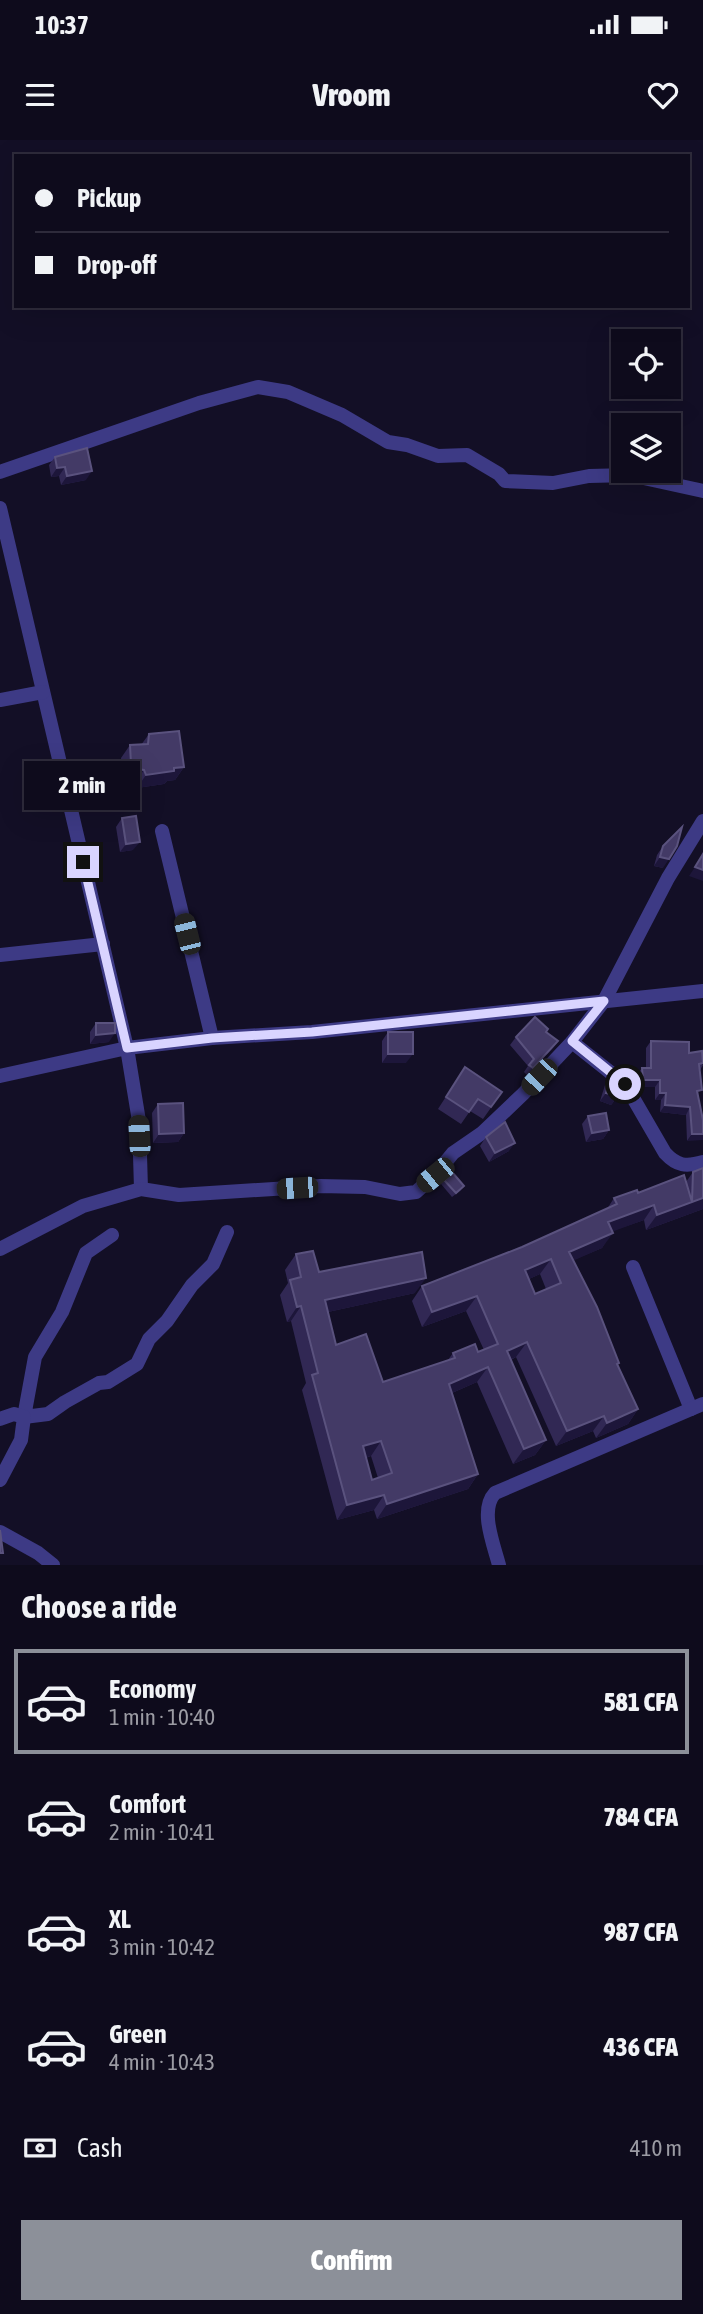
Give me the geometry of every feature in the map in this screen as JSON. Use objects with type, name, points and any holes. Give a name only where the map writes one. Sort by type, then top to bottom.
[{"type":"street","points":[[0,472],[199,403],[258,387],[288,392],[342,415],[382,440],[438,456],[467,456],[499,474],[505,481],[553,483],[589,476],[630,475],[703,491]]},
{"type":"street","points":[[0,508],[127,1048],[139,1121],[141,1189]]},
{"type":"street","points":[[0,700],[43,692]]},
{"type":"street","points":[[0,1249],[83,1206],[141,1189],[179,1195],[331,1186],[373,1188],[400,1194],[416,1192],[453,1153],[502,1115],[572,1041],[604,1001],[668,878],[703,821]]},
{"type":"street","points":[[162,831],[212,1038]]},
{"type":"street","points":[[0,955],[103,944]]},
{"type":"street","points":[[0,1076],[127,1048],[212,1038],[312,1032],[703,991]]},
{"type":"street","points":[[572,1041],[625,1084],[665,1153],[673,1161],[681,1166],[703,1162]]},
{"type":"street","points":[[0,1419],[14,1414],[24,1417],[48,1414],[93,1386],[108,1382],[137,1364],[149,1339],[167,1321],[192,1284],[213,1264],[228,1232]]},
{"type":"street","points":[[0,1480],[22,1440],[35,1357],[62,1312],[86,1253],[112,1235]]},
{"type":"street","points":[[499,1565],[487,1511],[495,1493],[697,1407],[633,1267]]},
{"type":"street","points":[[0,1532],[38,1553],[53,1565]]},
{"type":"building","points":[[87,448],[92,471],[67,476],[65,467],[57,468],[55,457]]},
{"type":"building","points":[[179,731],[184,767],[146,775],[144,770],[136,769],[135,764],[131,764],[130,745],[148,744],[149,734]]},
{"type":"building","points":[[136,816],[140,842],[126,844],[122,818]]},
{"type":"building","points":[[682,827],[677,846],[669,859],[660,857],[663,846]]},
{"type":"building","points":[[703,854],[703,870],[695,867]]},
{"type":"building","points":[[535,1017],[548,1029],[546,1032],[558,1041],[533,1068],[529,1065],[534,1059],[516,1037]]},
{"type":"building","points":[[96,1023],[115,1023],[115,1033],[96,1035]]},
{"type":"building","points":[[388,1032],[413,1032],[413,1054],[388,1054]]},
{"type":"building","points":[[651,1041],[689,1042],[689,1053],[702,1051],[703,1063],[699,1064],[702,1090],[697,1091],[703,1134],[692,1134],[690,1107],[665,1105],[666,1093],[660,1093],[660,1080],[643,1080],[642,1068],[651,1068]]},
{"type":"building","points":[[465,1067],[502,1092],[491,1107],[478,1099],[469,1112],[446,1097]]},
{"type":"building","points":[[612,1074],[622,1080],[618,1096],[606,1093]]},
{"type":"building","points":[[183,1103],[184,1133],[159,1134],[158,1104]]},
{"type":"building","points":[[606,1113],[609,1130],[592,1133],[588,1116]]},
{"type":"building","points":[[505,1122],[515,1143],[495,1153],[486,1137]]},
{"type":"building","points":[[703,1168],[703,1198],[657,1215],[654,1205],[608,1222],[613,1233],[569,1252],[597,1307],[619,1363],[617,1364],[638,1409],[607,1423],[604,1416],[567,1431],[527,1342],[507,1351],[546,1440],[524,1449],[488,1367],[449,1384],[478,1474],[387,1504],[384,1495],[347,1505],[312,1375],[318,1373],[301,1306],[297,1307],[290,1280],[301,1277],[296,1254],[313,1251],[319,1272],[422,1252],[426,1278],[325,1300],[336,1345],[366,1334],[383,1382],[455,1358],[453,1353],[475,1344],[478,1352],[498,1344],[477,1296],[432,1312],[422,1286],[522,1247],[617,1204],[614,1198],[637,1190],[638,1193],[684,1175],[692,1202],[693,1172]],"holes":[[[551,1259],[561,1283],[535,1294],[525,1270]],[[381,1441],[392,1473],[372,1480],[363,1446]]]},
{"type":"building","points":[[452,1172],[464,1186],[456,1193],[444,1180]]},
{"type":"building","points":[[0,1530],[3,1553],[0,1553]]},
{"type":"route","points":[[83,862],[127,1048],[212,1038],[312,1032],[604,1001],[572,1041],[625,1084]]}]
